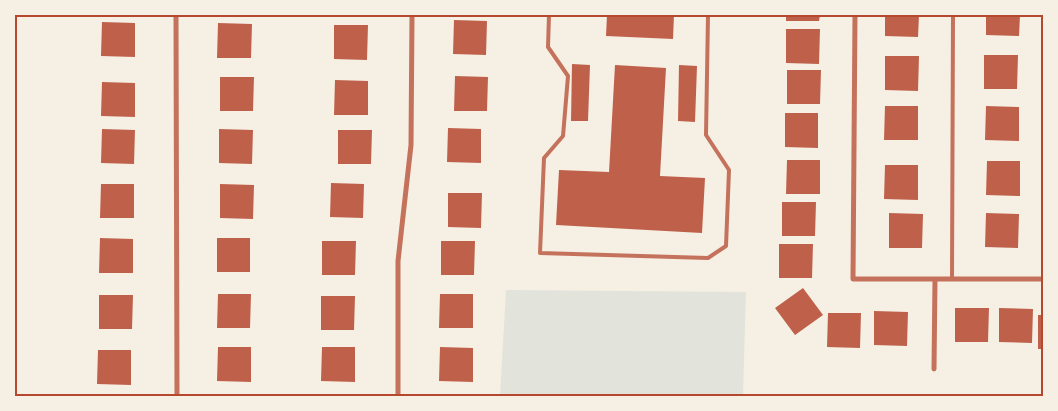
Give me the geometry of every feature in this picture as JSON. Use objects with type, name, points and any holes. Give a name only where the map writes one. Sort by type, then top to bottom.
[{"type":"street","points":[[176,15],[177,396]]},
{"type":"street","points":[[398,396],[398,261],[411,146],[412,15]]},
{"type":"street","points":[[855,15],[853,279],[1043,278]]},
{"type":"street","points":[[934,369],[935,279]]},
{"type":"lane","points":[[549,15],[548,47],[568,76],[563,136],[544,158],[540,253],[708,258],[726,246],[729,170],[706,135],[708,15]]},
{"type":"lane","points":[[952,279],[953,15]]},
{"type":"shaded area","points":[[506,290],[746,292],[743,396],[500,396]]},
{"type":"building","points":[[607,15],[674,15],[673,39],[606,36]]},
{"type":"building","points":[[786,15],[820,15],[819,21],[786,21]]},
{"type":"building","points":[[885,15],[919,15],[918,37],[885,36]]},
{"type":"building","points":[[986,15],[1020,15],[1019,36],[986,35]]},
{"type":"building","points":[[454,20],[487,21],[486,55],[453,54]]},
{"type":"building","points":[[102,22],[135,23],[135,57],[101,56]]},
{"type":"building","points":[[218,23],[252,24],[251,58],[217,58]]},
{"type":"building","points":[[334,25],[368,25],[367,60],[334,59]]},
{"type":"building","points":[[786,29],[820,29],[819,64],[786,63]]},
{"type":"building","points":[[984,55],[1018,55],[1017,89],[984,89]]},
{"type":"building","points":[[885,56],[919,56],[918,91],[885,90]]},
{"type":"building","points":[[572,64],[590,65],[588,121],[571,121]]},
{"type":"building","points":[[615,65],[666,68],[660,176],[705,178],[702,233],[556,225],[559,170],[609,172]]},
{"type":"building","points":[[679,65],[697,66],[695,122],[678,121]]},
{"type":"building","points":[[787,70],[821,70],[820,104],[787,104]]},
{"type":"building","points":[[455,76],[488,77],[487,111],[454,111]]},
{"type":"building","points":[[220,77],[254,77],[253,111],[220,111]]},
{"type":"building","points":[[335,80],[368,81],[368,115],[334,115]]},
{"type":"building","points":[[102,82],[135,83],[135,117],[101,116]]},
{"type":"building","points":[[885,106],[918,106],[918,140],[884,140]]},
{"type":"building","points":[[986,106],[1019,107],[1019,141],[985,140]]},
{"type":"building","points":[[785,113],[818,113],[818,148],[785,147]]},
{"type":"building","points":[[448,128],[481,129],[481,163],[447,162]]},
{"type":"building","points":[[102,129],[135,130],[134,164],[101,163]]},
{"type":"building","points":[[219,129],[253,130],[252,164],[219,163]]},
{"type":"building","points":[[338,130],[372,130],[371,164],[338,164]]},
{"type":"building","points":[[787,160],[820,160],[820,194],[786,194]]},
{"type":"building","points":[[987,161],[1020,161],[1020,196],[986,195]]},
{"type":"building","points":[[885,165],[918,165],[918,200],[884,199]]},
{"type":"building","points":[[331,183],[364,184],[363,218],[330,217]]},
{"type":"building","points":[[101,184],[134,184],[134,218],[100,218]]},
{"type":"building","points":[[220,184],[254,185],[253,219],[220,218]]},
{"type":"building","points":[[448,193],[482,193],[481,228],[448,227]]},
{"type":"building","points":[[782,202],[816,202],[815,236],[782,236]]},
{"type":"building","points":[[889,213],[923,214],[922,248],[889,248]]},
{"type":"building","points":[[986,213],[1019,214],[1018,248],[985,247]]},
{"type":"building","points":[[100,238],[133,239],[133,273],[99,273]]},
{"type":"building","points":[[217,238],[250,238],[250,272],[217,272]]},
{"type":"building","points":[[322,241],[356,241],[355,275],[322,275]]},
{"type":"building","points":[[441,241],[475,241],[474,275],[441,275]]},
{"type":"building","points":[[779,244],[813,244],[812,278],[779,278]]},
{"type":"building","points":[[803,288],[823,315],[795,335],[775,308]]},
{"type":"building","points":[[218,294],[251,294],[250,328],[217,328]]},
{"type":"building","points":[[440,294],[473,294],[473,328],[439,328]]},
{"type":"building","points":[[99,295],[133,295],[132,329],[99,329]]},
{"type":"building","points":[[321,296],[355,296],[354,330],[321,330]]},
{"type":"building","points":[[955,308],[989,308],[988,342],[955,342]]},
{"type":"building","points":[[999,308],[1033,309],[1032,343],[999,342]]},
{"type":"building","points":[[874,311],[908,312],[907,346],[874,345]]},
{"type":"building","points":[[828,313],[861,313],[860,348],[827,347]]},
{"type":"building","points":[[1038,315],[1043,315],[1043,349],[1038,349]]},
{"type":"building","points":[[218,347],[251,347],[251,382],[217,381]]},
{"type":"building","points":[[322,347],[355,347],[355,382],[321,381]]},
{"type":"building","points":[[440,347],[473,348],[473,382],[439,381]]},
{"type":"building","points":[[98,350],[131,350],[131,385],[97,384]]}]
